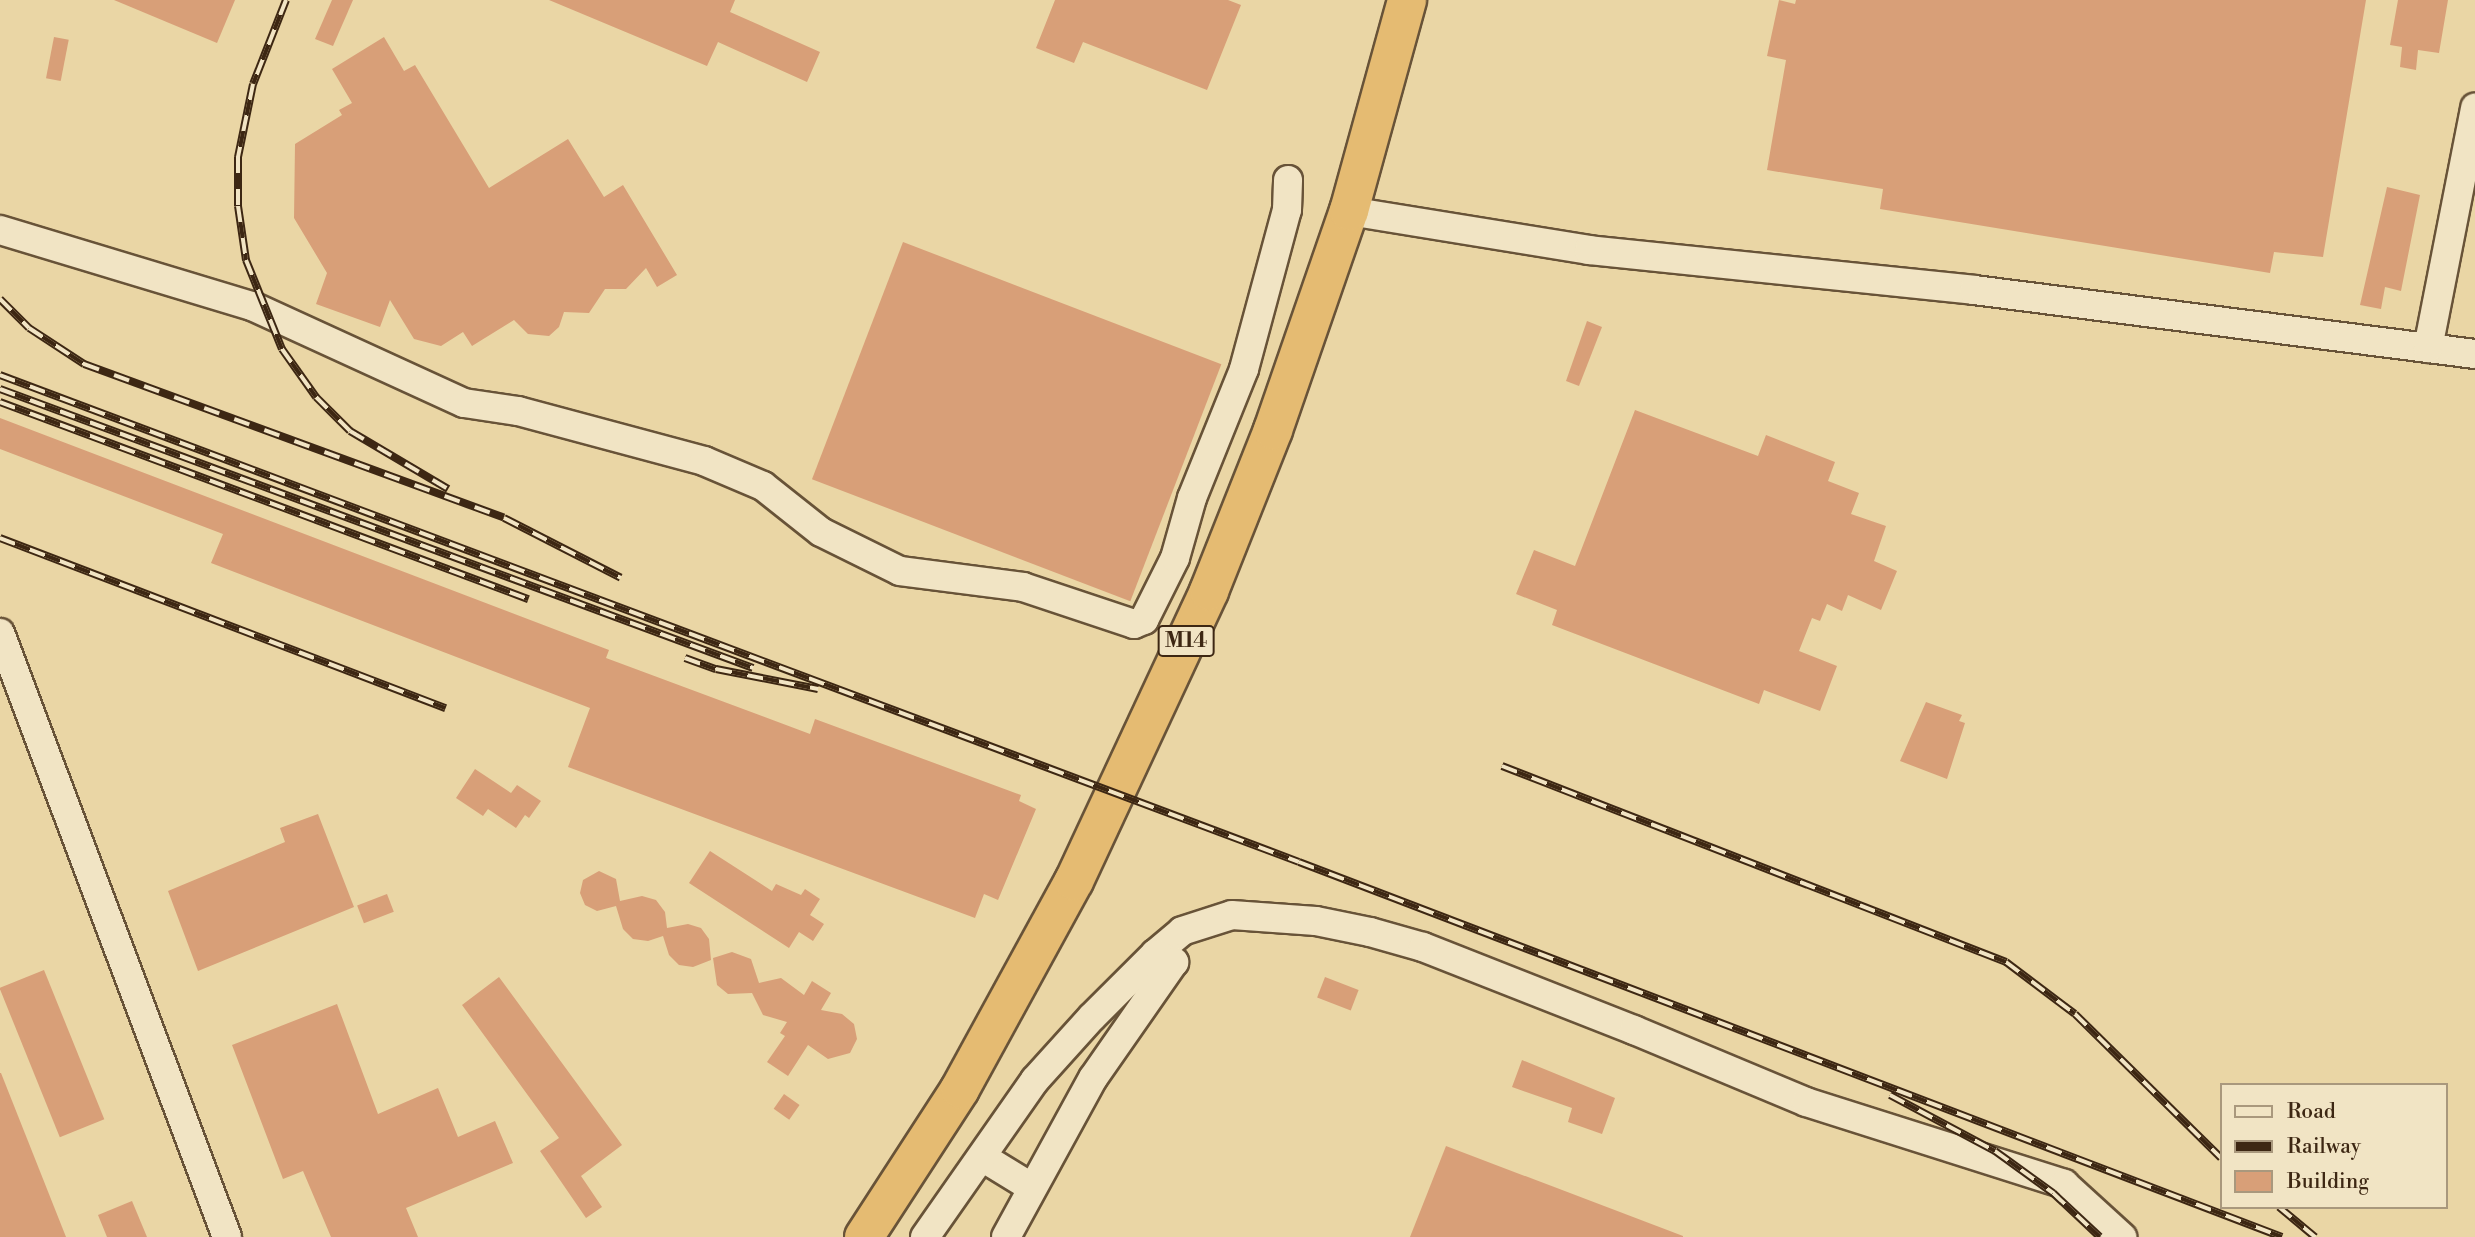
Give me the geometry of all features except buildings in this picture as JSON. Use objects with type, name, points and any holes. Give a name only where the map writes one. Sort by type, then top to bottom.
[{"type":"highway","name":"M14","points":[[863,1237],[960,1089],[1074,881],[1209,591],[1273,430],[1349,211],[1407,0]]},
{"type":"street","points":[[2428,348],[2475,108]]},
{"type":"street","points":[[0,230],[252,306],[464,402],[518,411],[704,461],[763,486],[821,532],[900,571],[1023,587],[1135,624],[1144,620],[1175,558],[1192,498],[1244,369],[1287,210],[1288,180]]},
{"type":"street","points":[[1349,211],[1589,250],[1983,291],[2475,354]]},
{"type":"street","points":[[0,633],[227,1237]]},
{"type":"street","points":[[925,1237],[1035,1080],[1154,954],[1182,931],[1232,915],[1316,920],[1423,947],[1634,1030],[1806,1102],[2064,1184],[2122,1237]]},
{"type":"street","points":[[1006,1237],[1093,1078],[1174,962],[1154,954]]},
{"type":"street","points":[[982,1157],[1031,1187]]},
{"type":"railway","points":[[286,0],[253,84],[238,157],[238,206],[246,260],[282,349],[316,397],[350,431],[448,489]]},
{"type":"railway","points":[[0,299],[29,328],[84,364],[504,518],[621,578]]},
{"type":"railway","points":[[0,375],[1299,862],[2282,1237]]},
{"type":"railway","points":[[0,389],[753,668]]},
{"type":"railway","points":[[0,402],[528,599]]},
{"type":"railway","points":[[0,538],[446,708]]},
{"type":"railway","points":[[685,658],[716,669],[818,689]]},
{"type":"railway","points":[[1502,766],[2006,962],[2075,1014],[2220,1157]]},
{"type":"railway","points":[[1890,1095],[1995,1151],[2053,1193],[2100,1237]]},
{"type":"railway","points":[[2281,1209],[2315,1237]]}]
